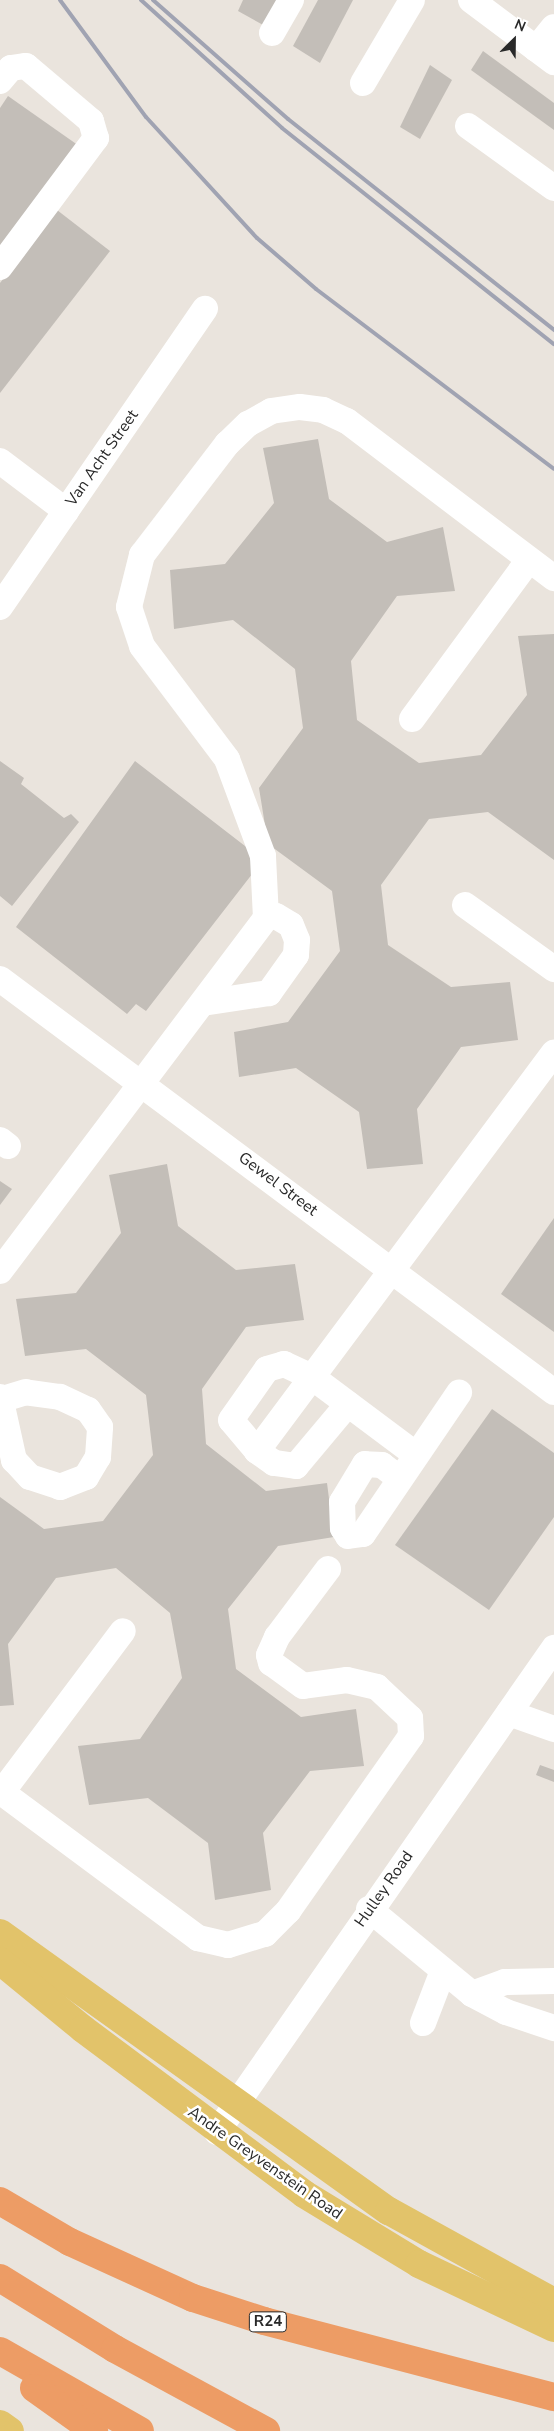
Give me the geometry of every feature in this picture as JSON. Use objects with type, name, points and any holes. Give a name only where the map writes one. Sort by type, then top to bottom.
[{"type":"highway","name":"R24","points":[[0,2202],[78,2246],[193,2298],[273,2324],[554,2397]]},
{"type":"highway","points":[[0,2278],[114,2348],[266,2431]]},
{"type":"highway","points":[[0,2351],[140,2431]]},
{"type":"highway","points":[[0,2362],[94,2431]]},
{"type":"main road","name":"Andre Greyvenstein Road","points":[[0,1932],[237,2104],[389,2211],[554,2302]]},
{"type":"main road","name":"Andre Greyvenstein Road","points":[[0,1961],[217,2132],[362,2231],[419,2264],[554,2328]]},
{"type":"main road","points":[[0,2424],[10,2431]]},
{"type":"street","points":[[272,33],[291,0]]},
{"type":"street","points":[[364,83],[412,0]]},
{"type":"street","points":[[472,0],[545,56],[554,27]]},
{"type":"street","points":[[0,81],[11,68],[26,66],[90,121],[96,138],[0,267]]},
{"type":"street","points":[[468,126],[554,188]]},
{"type":"street","name":"Van Acht Street","points":[[0,607],[205,309]]},
{"type":"street","points":[[0,1271],[143,1084],[266,918],[263,856],[227,759],[156,666],[132,626],[129,606],[142,555],[227,444],[248,424],[271,411],[300,407],[323,410],[347,421],[554,578]]},
{"type":"street","points":[[0,461],[66,511]]},
{"type":"street","points":[[412,718],[529,560]]},
{"type":"street","points":[[465,905],[554,969]]},
{"type":"street","points":[[203,1003],[265,995],[273,989],[296,955],[297,940],[286,921],[276,916],[266,918]]},
{"type":"street","name":"Gewel Street","points":[[0,979],[554,1392]]},
{"type":"street","points":[[257,1451],[554,1053]]},
{"type":"street","points":[[348,1404],[296,1466],[274,1463],[257,1451],[235,1429],[234,1412],[266,1369],[275,1365],[289,1365],[312,1377],[415,1454]]},
{"type":"street","points":[[399,1478],[459,1393]]},
{"type":"street","points":[[123,1630],[1,1792],[198,1938],[228,1945],[265,1934],[288,1911],[411,1736],[410,1718],[376,1687],[347,1680],[303,1686],[271,1663],[269,1655],[277,1637],[328,1569]]},
{"type":"street","name":"Hulley Road","points":[[217,2132],[369,1909],[554,1648]]},
{"type":"street","points":[[509,1713],[554,1729]]},
{"type":"street","points":[[369,1909],[472,1994],[506,2012],[554,2028]]},
{"type":"street","points":[[423,2023],[443,1971]]},
{"type":"street","points":[[472,1994],[505,1982],[554,1980]]},
{"type":"building","points":[[243,0],[279,0],[265,26],[238,11]]},
{"type":"building","points":[[318,0],[353,0],[320,63],[293,46]]},
{"type":"building","points":[[483,51],[554,103],[554,130],[471,70]]},
{"type":"building","points":[[430,65],[452,80],[420,139],[400,127]]},
{"type":"building","points":[[8,96],[82,148],[0,248],[0,108]]},
{"type":"building","points":[[57,210],[110,251],[0,393],[0,283]]},
{"type":"building","points":[[318,439],[329,499],[387,542],[443,527],[455,591],[397,596],[351,661],[357,720],[419,763],[481,755],[527,695],[518,636],[554,634],[554,860],[488,812],[429,819],[381,885],[388,945],[451,987],[510,982],[518,1040],[461,1047],[417,1109],[423,1164],[367,1169],[359,1112],[296,1068],[239,1077],[234,1032],[288,1022],[340,951],[332,891],[268,844],[259,788],[303,728],[295,669],[233,620],[174,629],[170,570],[225,564],[274,503],[263,448]]},
{"type":"building","points":[[0,761],[24,778],[21,784],[64,818],[71,814],[79,822],[12,906],[0,896]]},
{"type":"building","points":[[135,761],[263,860],[146,1011],[136,1004],[127,1014],[16,927]]},
{"type":"building","points":[[167,1164],[178,1226],[236,1270],[295,1264],[304,1320],[246,1327],[202,1389],[206,1444],[266,1491],[327,1483],[334,1537],[278,1546],[228,1609],[236,1669],[301,1717],[356,1709],[364,1766],[310,1771],[263,1833],[271,1890],[215,1900],[208,1843],[148,1798],[89,1805],[78,1746],[140,1739],[182,1678],[170,1613],[116,1568],[56,1578],[8,1644],[14,1705],[0,1706],[0,1497],[44,1529],[103,1521],[153,1455],[146,1395],[86,1349],[25,1356],[16,1299],[76,1293],[121,1233],[109,1175]]},
{"type":"building","points":[[0,1181],[12,1189],[0,1205]]},
{"type":"building","points":[[554,1218],[554,1332],[501,1294]]},
{"type":"building","points":[[492,1409],[554,1453],[554,1517],[489,1610],[395,1545]]},
{"type":"building","points":[[540,1765],[554,1770],[554,1782],[536,1775]]},
{"type":"railway","points":[[60,0],[146,117],[257,238],[316,289],[554,469]]},
{"type":"railway","points":[[141,0],[282,128],[554,344]]},
{"type":"railway","points":[[153,0],[288,119],[554,330]]}]
